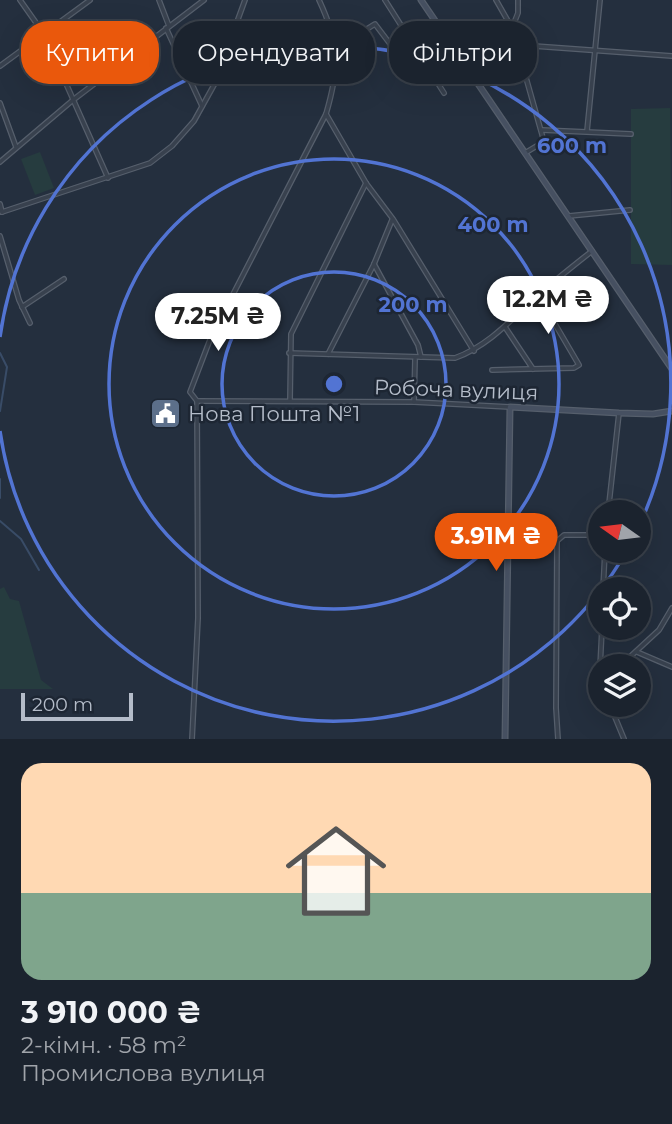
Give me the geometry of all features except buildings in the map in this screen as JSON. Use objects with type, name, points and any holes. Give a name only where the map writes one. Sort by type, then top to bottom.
[{"type":"street","points":[[20,0],[35,21]]},
{"type":"street","points":[[62,21],[90,0]]},
{"type":"street","points":[[159,0],[203,107]]},
{"type":"street","points":[[0,162],[73,100],[204,0]]},
{"type":"street","points":[[0,204],[1,215],[150,163],[163,154],[185,133],[203,107],[214,85],[245,0]]},
{"type":"street","points":[[319,0],[329,21]]},
{"type":"street","points":[[384,0],[443,93]]},
{"type":"street","points":[[421,0],[672,369]]},
{"type":"street","points":[[496,0],[508,21]]},
{"type":"street","points":[[515,21],[518,0]]},
{"type":"street","points":[[587,131],[600,0]]},
{"type":"street","points":[[375,24],[389,42]]},
{"type":"street","points":[[537,46],[672,56]]},
{"type":"street","points":[[0,66],[21,51]]},
{"type":"street","points":[[66,84],[108,178]]},
{"type":"street","points":[[192,739],[198,618],[197,401],[190,392],[211,337],[326,114],[335,84]]},
{"type":"street","points":[[525,153],[540,144],[542,138],[528,84]]},
{"type":"street","points":[[0,103],[16,147]]},
{"type":"street","points":[[326,114],[366,183],[393,219],[474,351]]},
{"type":"street","points":[[542,130],[631,134]]},
{"type":"street","points":[[290,400],[291,334],[366,183]]},
{"type":"street","points":[[569,216],[631,210]]},
{"type":"street","points":[[328,354],[374,264],[393,219]]},
{"type":"street","points":[[0,236],[22,307],[30,323]]},
{"type":"street","points":[[289,353],[455,358],[474,351],[505,327],[538,295],[592,251]]},
{"type":"street","points":[[374,264],[418,345],[414,402]]},
{"type":"street","points":[[22,307],[64,279]]},
{"type":"street","points":[[492,370],[574,368],[579,365],[538,295]]},
{"type":"street","points":[[505,327],[533,370]]},
{"type":"street","name":"Робоча вулиця","points":[[197,401],[414,402],[619,413],[653,414],[672,411]]},
{"type":"street","points":[[505,739],[510,407]]},
{"type":"street","points":[[609,500],[619,413]]},
{"type":"street","points":[[509,531],[557,541]]},
{"type":"street","points":[[558,739],[557,541],[564,535],[588,535]]},
{"type":"street","points":[[635,654],[659,630],[672,608]]},
{"type":"street","points":[[637,652],[672,667]]},
{"type":"street","points":[[615,717],[624,739]]},
{"type":"green space","points":[[670,108],[672,265],[631,264],[631,109]]},
{"type":"green space","points":[[40,152],[54,188],[35,195],[21,159]]},
{"type":"green space","points":[[4,587],[10,599],[19,601],[41,680],[53,689],[0,689],[0,589]]},
{"type":"waterway","points":[[0,353],[7,367],[0,411]]},
{"type":"waterway","points":[[0,479],[0,498]]},
{"type":"waterway","points":[[0,521],[21,539],[39,570]]},
{"type":"place","name":"Нова Пошта №1","points":[[165,414]]}]
